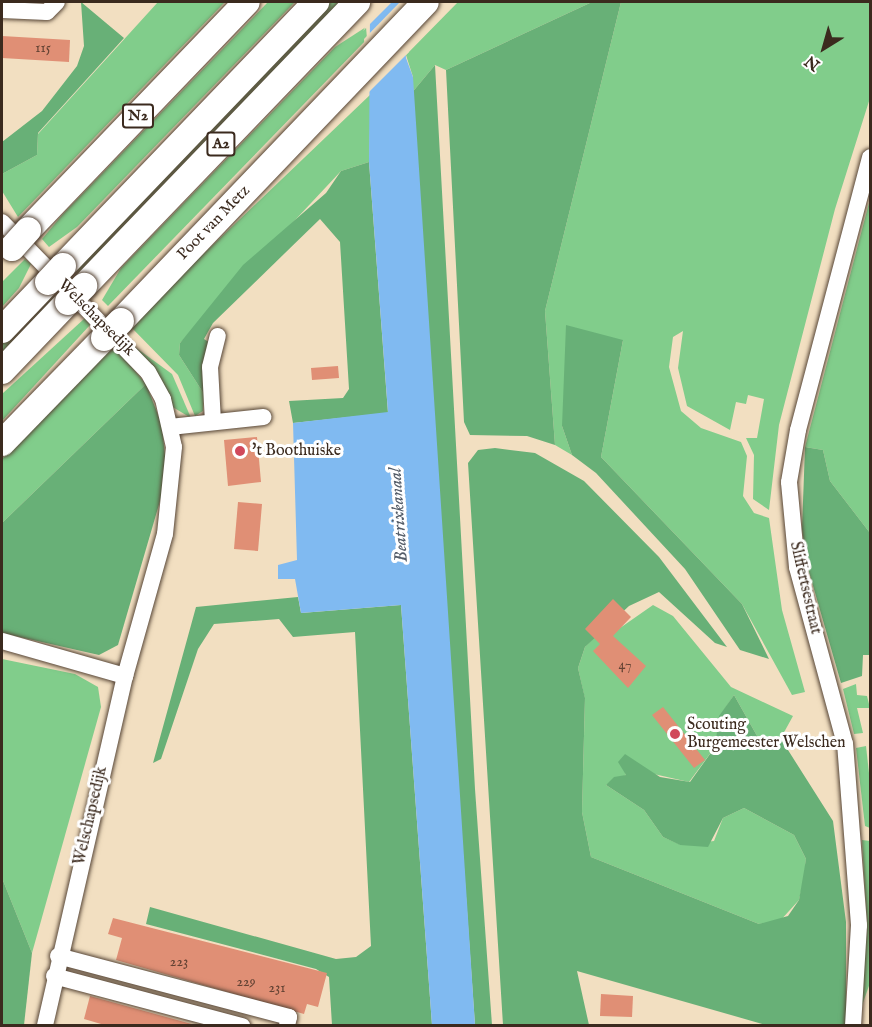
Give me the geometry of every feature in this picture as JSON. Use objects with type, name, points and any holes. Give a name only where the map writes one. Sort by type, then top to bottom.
[{"type":"highway","name":"N2","points":[[14,246],[247,2]]},
{"type":"highway","name":"A2","points":[[2,330],[316,2]]},
{"type":"highway","name":"A2","points":[[2,371],[357,2]]},
{"type":"highway","name":"Poot van Metz","points":[[2,443],[416,12],[439,2]]},
{"type":"street","points":[[2,10],[47,12],[57,2]]},
{"type":"street","name":"Sliffertsestraat","points":[[853,1026],[859,925],[845,744],[797,567],[789,482],[798,430],[870,157]]},
{"type":"street","name":"Welschapsedijk","points":[[2,222],[148,372],[170,427],[174,471],[165,534],[125,676],[58,956],[45,1026]]},
{"type":"street","points":[[213,422],[210,367],[218,336]]},
{"type":"street","points":[[170,427],[263,417]]},
{"type":"street","points":[[2,641],[125,676]]},
{"type":"street","points":[[58,956],[289,1017],[287,1026]]},
{"type":"street","points":[[54,976],[242,1026]]},
{"type":"green space","points":[[81,2],[124,38],[38,133],[37,155],[2,174],[2,142],[42,111],[77,66],[84,46]]},
{"type":"green space","points":[[158,2],[225,2],[18,217],[2,191],[2,174],[37,155],[38,134]]},
{"type":"green space","points":[[268,2],[295,2],[77,227],[49,247],[42,239],[63,214]]},
{"type":"green space","points":[[330,2],[344,2],[78,277],[70,270]]},
{"type":"green space","points":[[458,2],[592,2],[446,70],[435,65],[410,95],[413,77],[406,55]]},
{"type":"green space","points":[[592,2],[621,2],[545,311],[555,445],[527,436],[470,435],[464,422],[446,70]]},
{"type":"green space","points":[[621,2],[870,2],[870,98],[835,209],[779,425],[769,510],[753,499],[754,455],[746,438],[757,438],[764,399],[748,395],[746,404],[736,402],[730,430],[687,406],[678,368],[683,331],[673,337],[669,367],[681,411],[701,428],[741,442],[747,456],[743,496],[754,513],[769,518],[782,610],[805,692],[792,695],[742,604],[601,457],[623,340],[562,426],[572,455],[555,445],[545,311]]},
{"type":"green space","points":[[366,27],[367,39],[108,306],[102,300],[121,268],[335,47]]},
{"type":"green space","points":[[435,65],[475,789],[492,1025],[475,1025],[410,95]]},
{"type":"green space","points":[[371,94],[369,162],[341,171],[180,343],[179,355],[204,394],[203,411],[195,416],[178,375],[129,325]]},
{"type":"green space","points":[[369,162],[388,413],[293,423],[289,401],[343,398],[349,389],[340,242],[320,219],[213,323],[204,339],[210,343],[204,394],[179,355],[180,343],[243,265],[326,193],[341,171]]},
{"type":"green space","points":[[870,199],[870,533],[830,481],[823,450],[805,447]]},
{"type":"green space","points":[[25,259],[31,264],[19,288],[2,307],[2,282]]},
{"type":"green space","points":[[53,288],[60,294],[2,357],[2,342]]},
{"type":"green space","points":[[85,318],[90,325],[2,421],[2,394]]},
{"type":"green space","points":[[566,325],[623,340],[601,457],[742,604],[769,659],[740,650],[685,569],[596,473],[572,455],[562,426]]},
{"type":"green space","points":[[113,345],[146,384],[2,523],[2,459]]},
{"type":"green space","points":[[135,347],[172,374],[191,418],[171,406]]},
{"type":"green space","points":[[146,384],[162,425],[167,477],[118,645],[99,655],[2,633],[2,523]]},
{"type":"green space","points":[[805,447],[823,450],[830,481],[870,533],[870,655],[863,655],[862,676],[841,683],[807,565],[802,529]]},
{"type":"green space","points":[[495,448],[535,453],[584,481],[659,557],[727,647],[715,643],[659,592],[629,606],[585,647],[578,668],[585,698],[582,812],[591,857],[759,924],[788,916],[799,900],[806,859],[794,835],[744,808],[723,818],[708,847],[680,845],[663,837],[644,810],[606,785],[614,777],[626,775],[618,762],[625,754],[660,777],[690,782],[715,747],[719,716],[734,695],[765,750],[781,739],[833,821],[846,922],[846,1025],[766,1025],[577,971],[589,1025],[503,1025],[468,463],[478,450]]},
{"type":"green space","points":[[298,597],[301,613],[401,605],[432,1025],[332,1025],[329,977],[316,969],[146,924],[150,907],[336,959],[356,957],[371,946],[355,632],[293,637],[279,619],[214,624],[198,649],[161,759],[153,763],[196,607]]},
{"type":"green space","points":[[653,605],[673,616],[731,687],[793,716],[777,745],[765,750],[734,695],[720,716],[715,747],[689,782],[623,767],[626,775],[606,785],[644,810],[663,837],[681,845],[714,841],[723,818],[744,808],[794,835],[806,859],[804,878],[799,900],[779,922],[759,924],[591,857],[582,812],[585,699],[578,668],[585,647],[603,628],[610,635]]},
{"type":"green space","points":[[2,659],[75,674],[98,687],[101,707],[32,953],[2,878]]},
{"type":"green space","points":[[856,684],[857,695],[867,696],[870,708],[857,708],[863,733],[854,734],[843,689]]},
{"type":"green space","points":[[866,746],[870,782],[870,828],[865,826],[856,748]]},
{"type":"green space","points":[[862,840],[870,841],[870,983],[859,1014],[867,926]]},
{"type":"green space","points":[[2,878],[32,953],[24,1025],[2,1025]]},
{"type":"water","name":"Beatrixkanaal","points":[[365,2],[402,2],[406,58],[413,77],[475,1025],[432,1025],[401,605],[301,613],[295,579],[278,579],[278,565],[297,560],[293,423],[388,412],[369,162],[370,10]]},
{"type":"pier","points":[[362,2],[392,2],[363,31],[369,20]]},
{"type":"pier","points":[[400,2],[405,2],[409,52],[368,93],[364,39]]},
{"type":"building","points":[[2,36],[70,40],[69,62],[2,58]]},
{"type":"building","points":[[338,366],[339,378],[312,380],[311,368]]},
{"type":"building","points":[[257,437],[261,482],[228,486],[224,440]]},
{"type":"building","points":[[238,502],[262,504],[258,551],[234,549]]},
{"type":"building","points":[[613,599],[631,617],[613,636],[646,666],[628,688],[593,651],[600,644],[585,629]]},
{"type":"building","points":[[663,707],[705,760],[694,768],[652,715]]},
{"type":"building","points":[[113,918],[327,973],[318,1007],[307,1004],[304,1014],[116,960],[122,938],[108,934]]},
{"type":"building","points":[[601,994],[633,996],[632,1017],[600,1016]]},
{"type":"building","points":[[90,996],[199,1026],[108,1026],[84,1019]]},
{"type":"place","name":"'t Boothuiske","points":[[240,451]]},
{"type":"place","name":"Scouting Burgemeester Welschen","points":[[675,734]]}]
